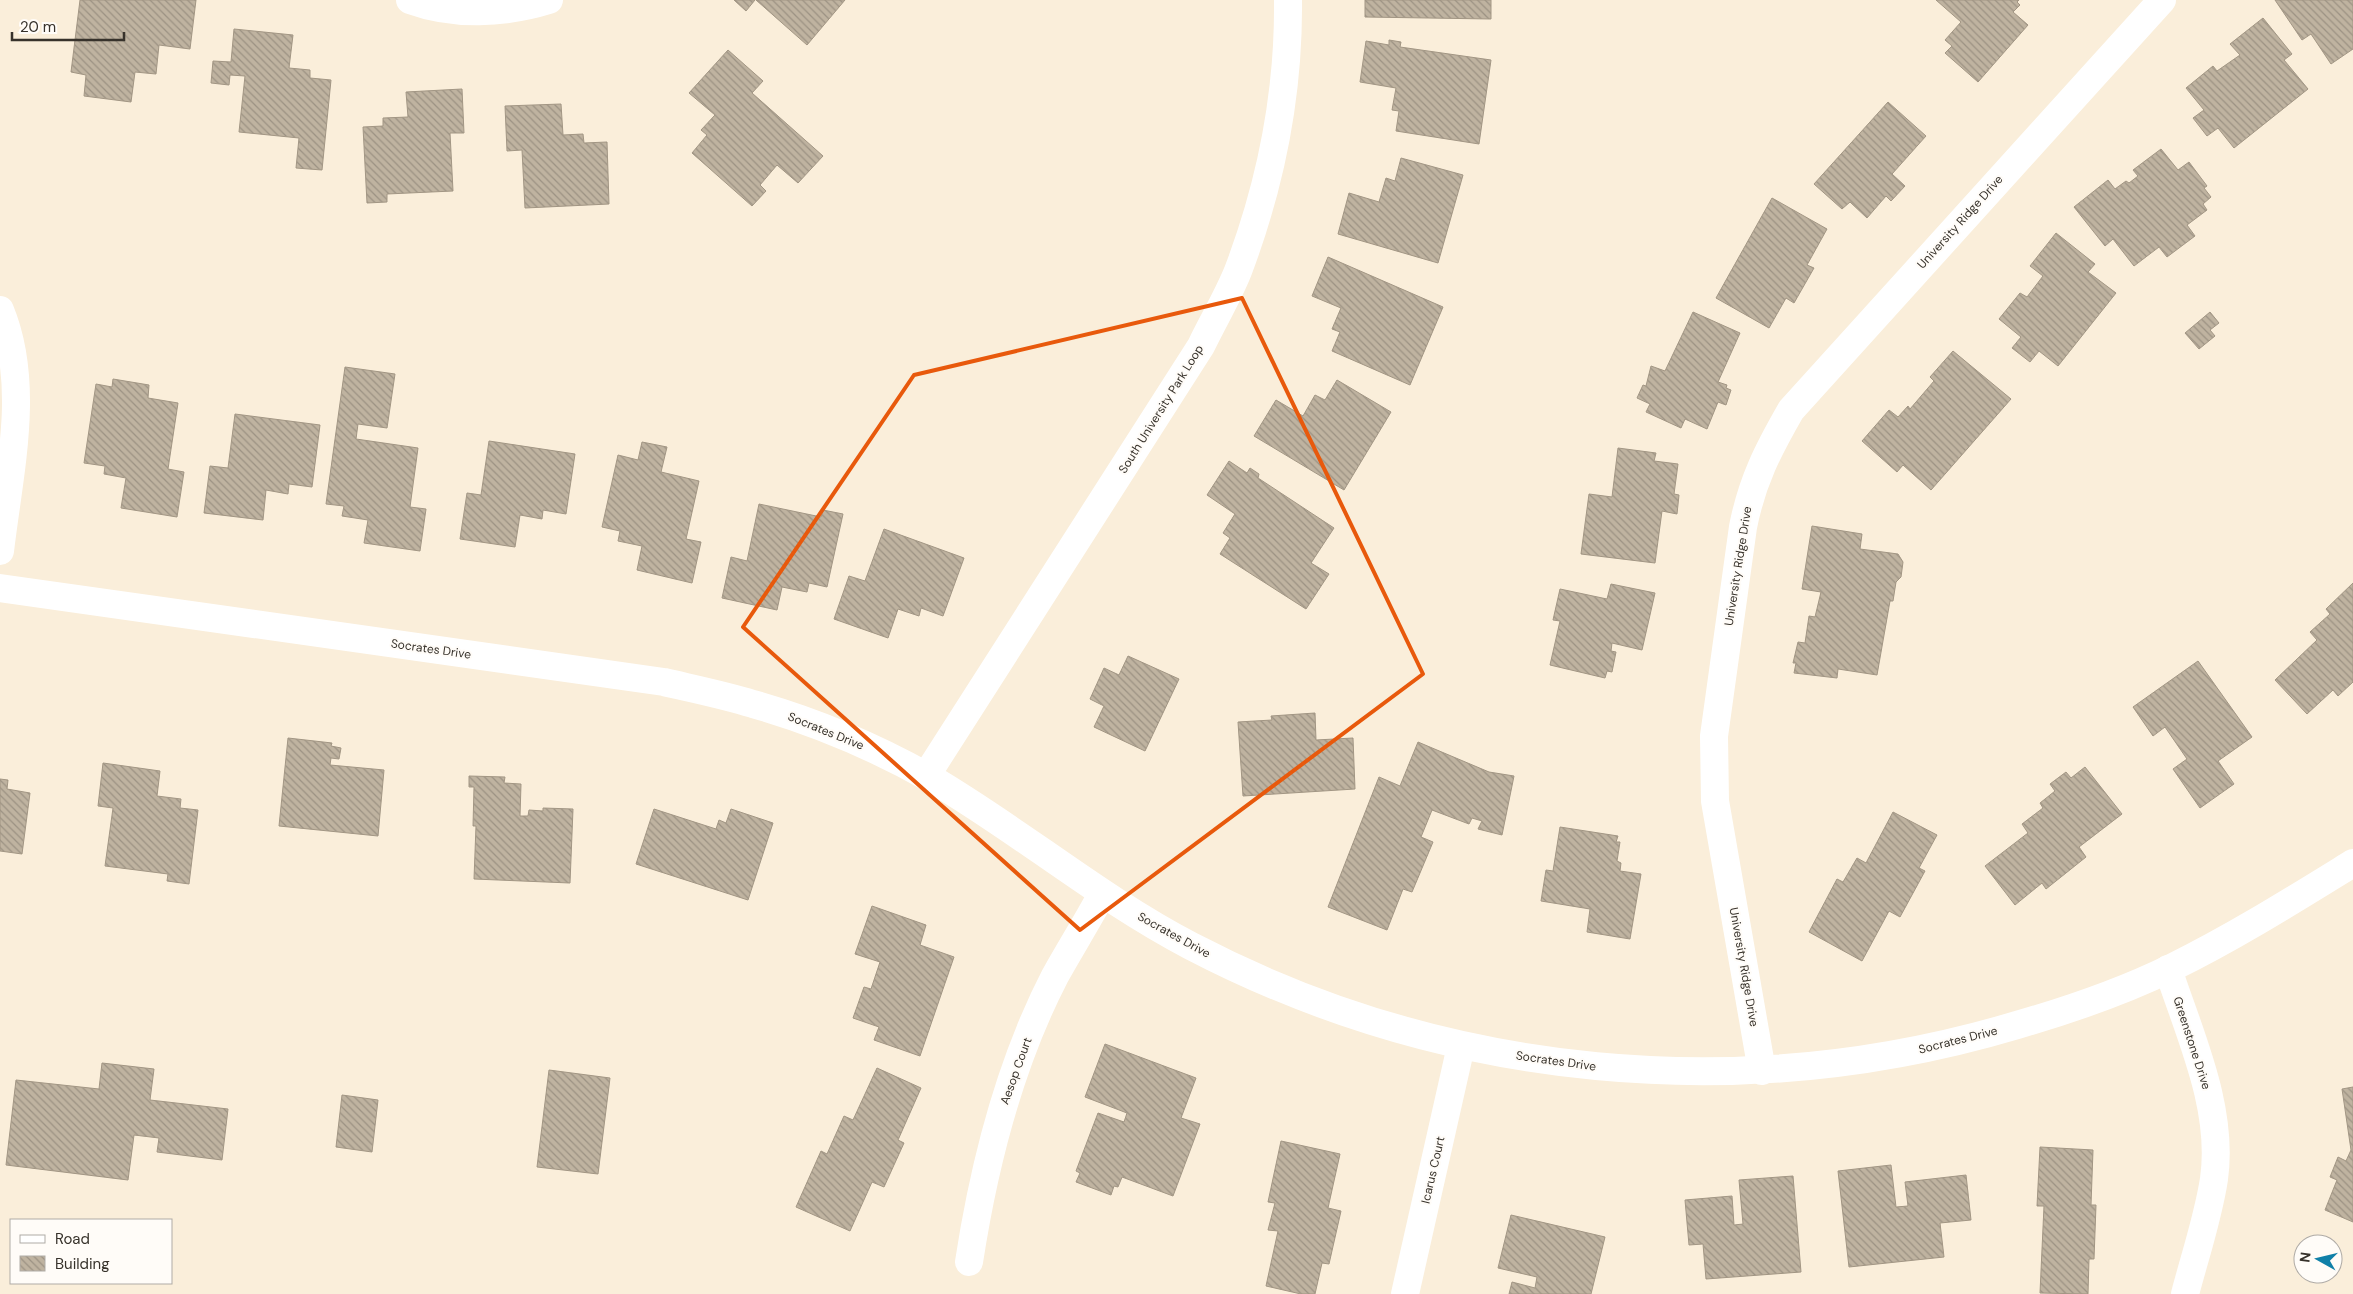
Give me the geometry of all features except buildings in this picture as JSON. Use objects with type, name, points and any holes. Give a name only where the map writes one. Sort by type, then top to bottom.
[{"type":"street","points":[[410,0],[426,6],[475,12],[523,8],[549,0]]},
{"type":"street","name":"South University Park Loop","points":[[926,776],[1202,346],[1237,272],[1264,191],[1281,113],[1288,34],[1288,0]]},
{"type":"street","name":"University Ridge Drive","points":[[1762,1071],[1715,801],[1714,736],[1743,527],[1749,498],[1766,454],[1791,410],[2162,0]]},
{"type":"street","points":[[0,310],[14,364],[16,417],[0,551]]},
{"type":"street","name":"Socrates Drive","points":[[0,588],[664,682],[755,704],[843,736],[926,776],[1004,824],[1102,894],[1190,946],[1284,990],[1381,1025],[1461,1046],[1560,1064],[1666,1072],[1762,1071],[1864,1061],[1963,1041],[2065,1011],[2168,969],[2264,918],[2353,863]]},
{"type":"street","name":"Aesop Court","points":[[969,1262],[992,1143],[1018,1060],[1054,977],[1102,894]]},
{"type":"street","name":"Greenstone Drive","points":[[2168,969],[2207,1086],[2215,1140],[2214,1178],[2211,1196],[2185,1294]]},
{"type":"street","name":"Icarus Court","points":[[1405,1294],[1461,1046]]},
{"type":"highlighted area","points":[[1242,298],[1423,674],[1080,930],[743,627],[914,375]]}]
